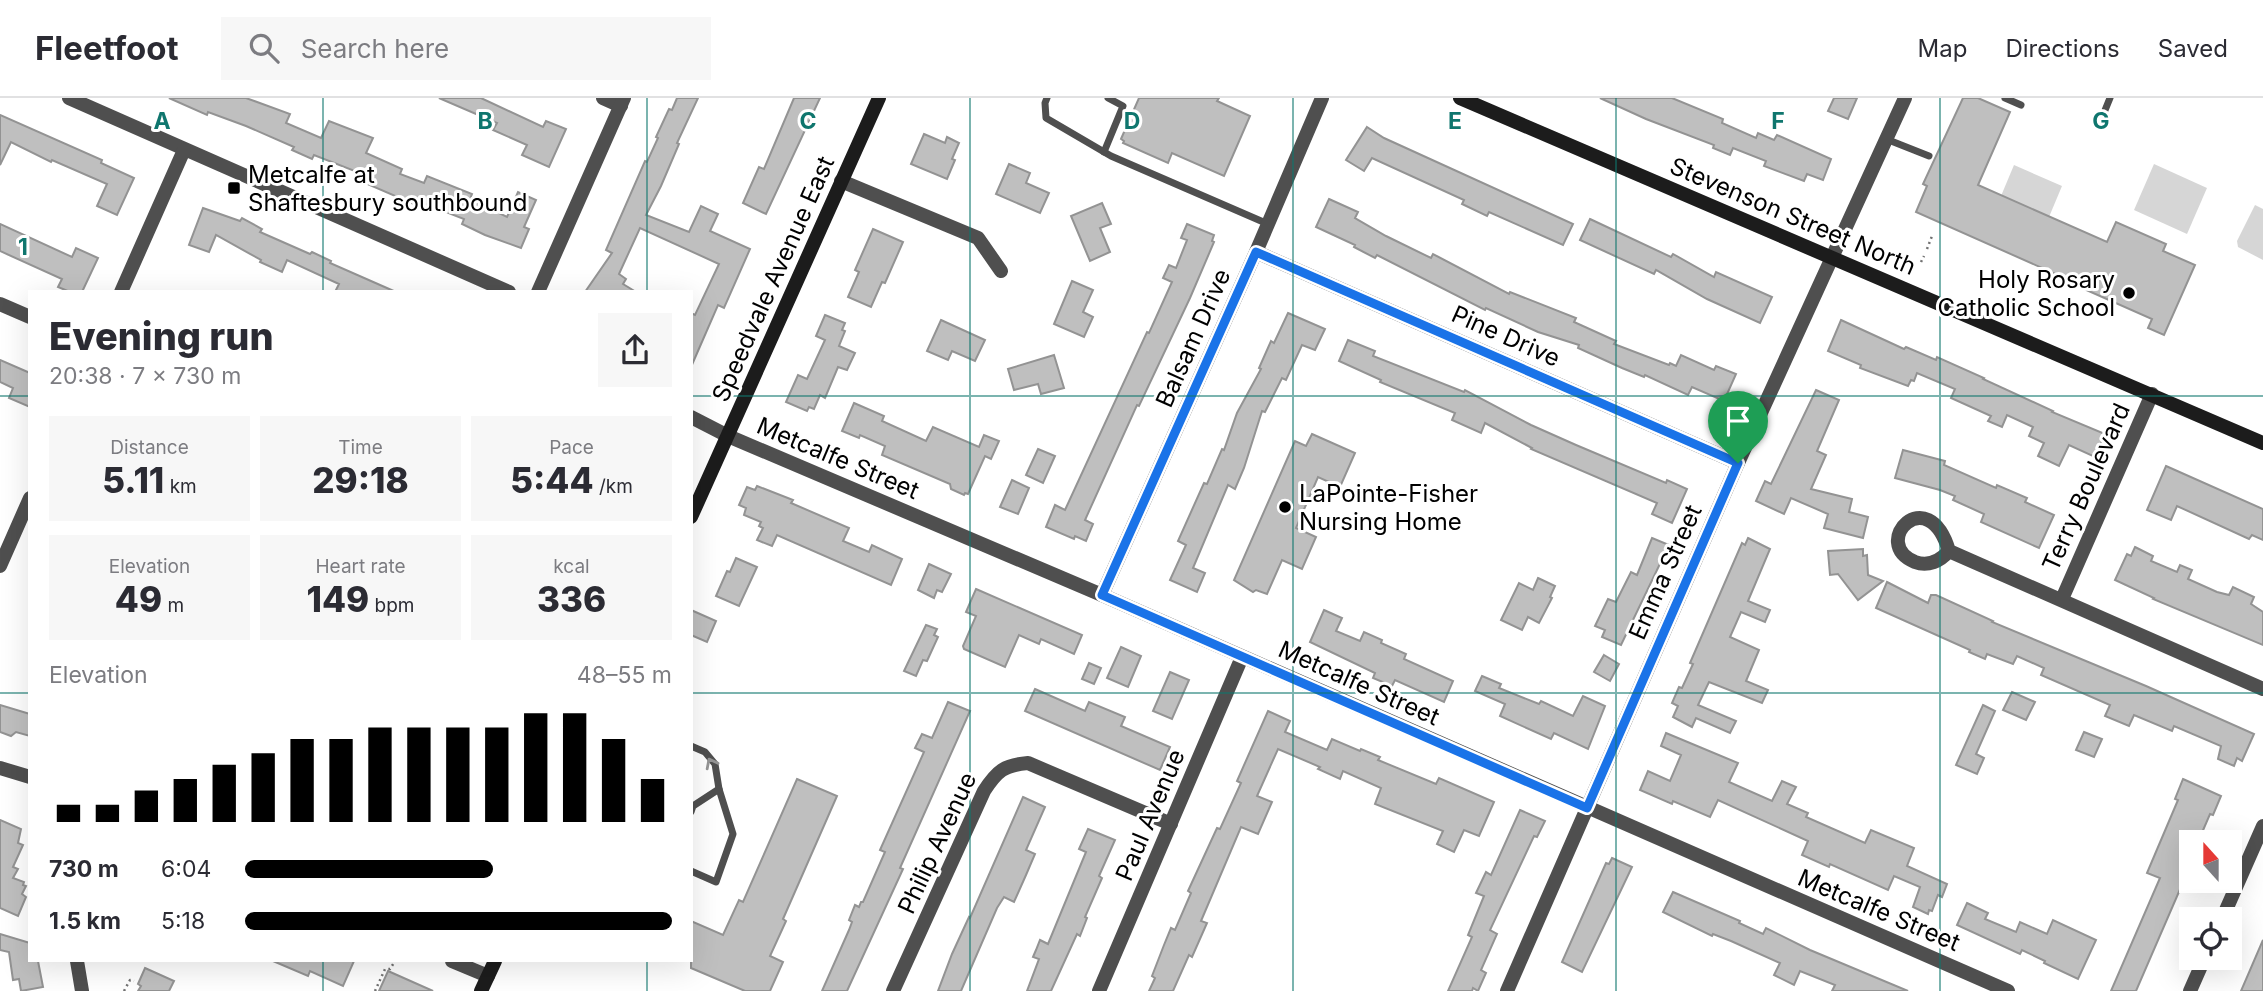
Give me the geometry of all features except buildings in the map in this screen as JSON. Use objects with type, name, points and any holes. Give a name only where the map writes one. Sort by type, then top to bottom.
[{"type":"main road","name":"Speedvale Avenue East","points":[[693,513],[879,98]]},
{"type":"main road","name":"Stevenson Street North","points":[[1460,98],[2263,443]]},
{"type":"main road","points":[[481,991],[495,962]]},
{"type":"street","points":[[69,98],[504,290]]},
{"type":"street","points":[[539,290],[623,102],[603,98]]},
{"type":"street","name":"Balsam Drive","points":[[1102,595],[1322,98]]},
{"type":"street","name":"Emma Street","points":[[1507,991],[1738,463],[1905,98]]},
{"type":"street","points":[[122,290],[184,150]]},
{"type":"street","points":[[841,181],[978,238],[1002,271]]},
{"type":"street","name":"Pine Drive","points":[[1256,252],[1738,463]]},
{"type":"street","points":[[0,304],[28,316]]},
{"type":"street","name":"Terry Boulevard","points":[[2062,599],[2152,394]]},
{"type":"street","name":"Metcalfe Street","points":[[693,418],[728,436],[1102,595],[2008,991]]},
{"type":"street","points":[[0,565],[4,543],[28,501]]},
{"type":"street","name":"Terry Boulevard","points":[[1949,551],[2263,689]]},
{"type":"street","name":"Paul Avenue","points":[[1099,991],[1242,657]]},
{"type":"street","name":"Philip Avenue","points":[[893,991],[984,791],[995,773],[1012,764],[1028,763],[1171,824]]},
{"type":"street","points":[[0,768],[28,776]]},
{"type":"street","points":[[2227,907],[2263,828]]},
{"type":"street","points":[[77,962],[82,991]]},
{"type":"street","points":[[454,962],[488,976]]},
{"type":"street","points":[[2190,991],[2199,970]]},
{"type":"lane","points":[[1047,98],[1046,118],[1104,152],[1268,225]]},
{"type":"lane","points":[[1104,152],[1125,102],[1108,98]]},
{"type":"lane","points":[[2005,98],[2021,105]]},
{"type":"lane","points":[[2099,125],[2110,98]]},
{"type":"lane","points":[[1886,139],[1929,156]]},
{"type":"lane","points":[[693,747],[705,752],[715,764],[719,789],[733,834],[716,882],[693,873]]},
{"type":"lane","points":[[693,807],[719,789]]},
{"type":"path","points":[[1927,249],[1932,236]]},
{"type":"path","points":[[1921,262],[1924,256]]},
{"type":"path","points":[[376,991],[385,969],[390,969],[394,962]]},
{"type":"path","points":[[124,991],[130,980],[134,981]]},
{"type":"shaded area","points":[[2154,164],[2207,188],[2187,234],[2134,210]]},
{"type":"shaded area","points":[[2014,165],[2062,186],[2049,217],[2001,196]]},
{"type":"shaded area","points":[[2255,205],[2263,209],[2263,260],[2238,247],[2237,241]]},
{"type":"place","name":"Metcalfe at Shaftesbury southbound","points":[[234,188]]},
{"type":"place","name":"Holy Rosary Catholic School","points":[[2129,293]]},
{"type":"place","name":"LaPointe-Fisher Nursing Home","points":[[1285,507]]},
{"type":"route","points":[[1256,252],[1738,463],[1587,808],[1102,595],[1256,252]]}]
